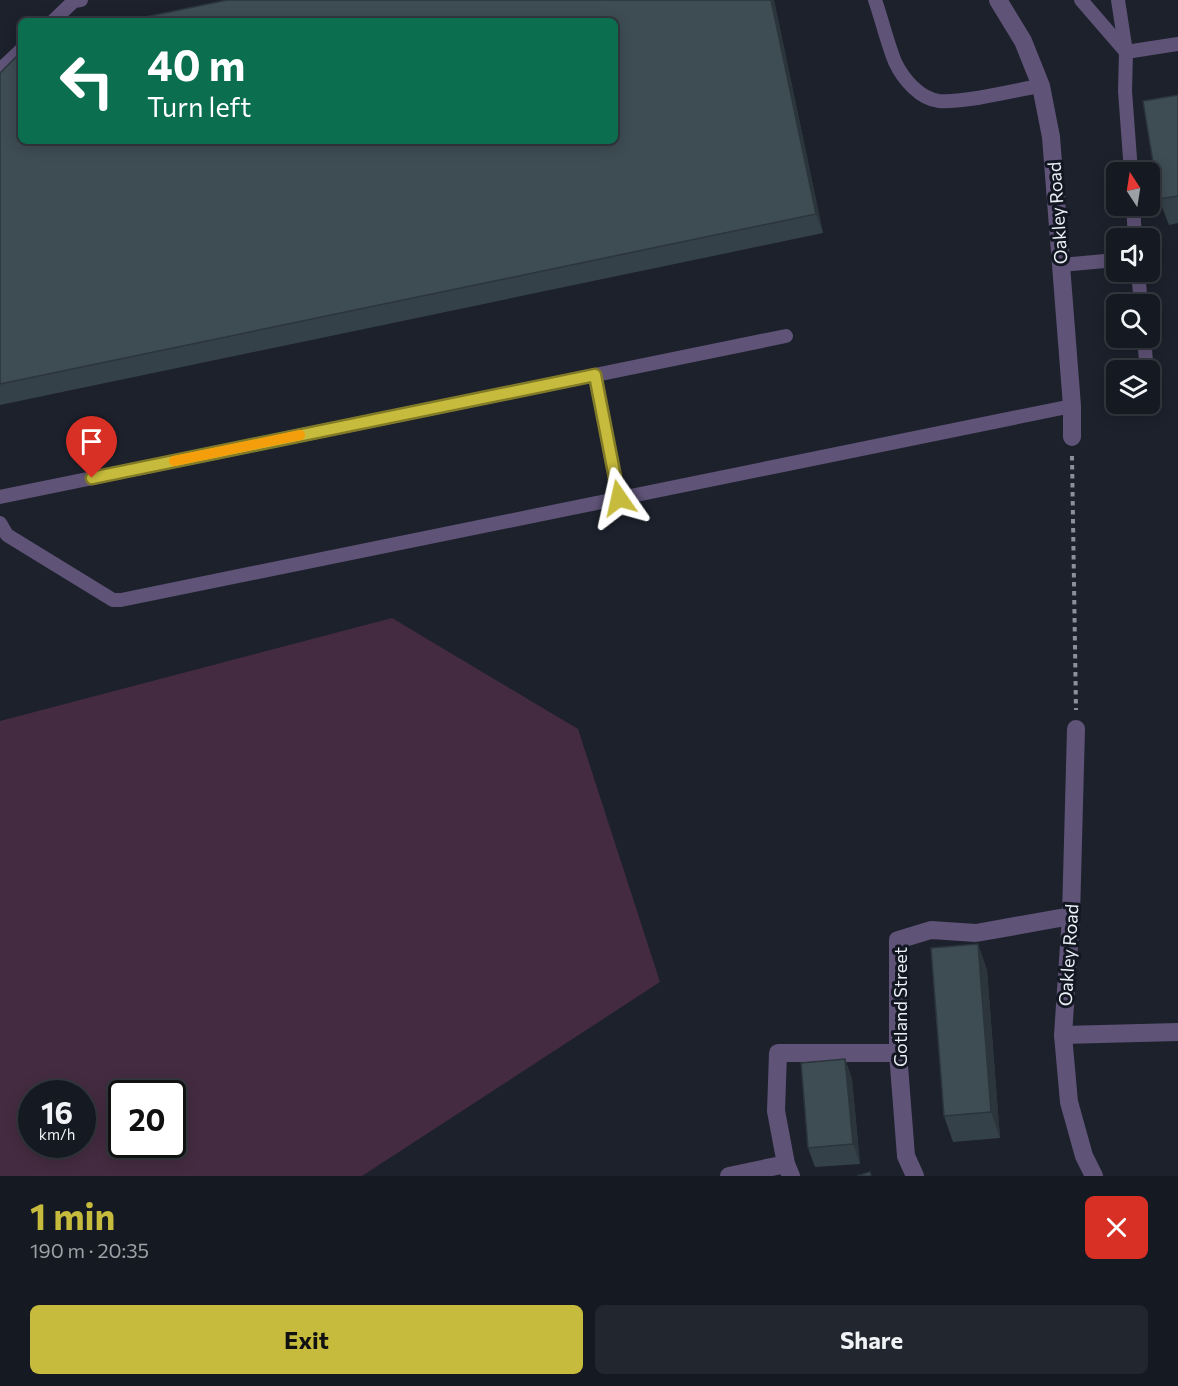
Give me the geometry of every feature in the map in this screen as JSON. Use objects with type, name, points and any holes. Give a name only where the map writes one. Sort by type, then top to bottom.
[{"type":"street","name":"Oakley Road","points":[[998,0],[1023,41],[1041,86],[1051,137],[1072,406],[1072,437]]},
{"type":"street","name":"Oakley Road","points":[[1076,729],[1071,916],[1063,1035],[1069,1102],[1084,1156],[1094,1176]]},
{"type":"street","name":"Gotland Street","points":[[915,1176],[906,1156],[898,1053],[898,940],[930,930],[976,933],[1071,916]]},
{"type":"street","points":[[1063,1035],[1178,1032]]},
{"type":"street","points":[[729,1176],[788,1170],[776,1111],[778,1053],[898,1053]]},
{"type":"lane","points":[[56,18],[74,2],[81,0]]},
{"type":"lane","points":[[875,0],[896,63],[905,78],[918,92],[938,101],[1041,86]]},
{"type":"lane","points":[[1082,0],[1126,52]]},
{"type":"lane","points":[[1118,0],[1126,52],[1125,91],[1130,162]]},
{"type":"lane","points":[[1126,52],[1178,44]]},
{"type":"lane","points":[[0,70],[18,53]]},
{"type":"lane","points":[[1061,265],[1106,261]]},
{"type":"lane","points":[[0,496],[786,336]]},
{"type":"lane","points":[[595,375],[619,498]]},
{"type":"lane","points":[[0,523],[7,535],[113,600],[121,600],[1072,406]]},
{"type":"path","points":[[1072,437],[1076,729]]},
{"type":"shaded area","points":[[392,618],[578,729],[660,982],[362,1176],[0,1176],[0,721]]},
{"type":"building","points":[[227,0],[771,0],[816,214],[0,384],[0,73],[18,55],[18,144],[618,144],[618,18],[140,18]]},
{"type":"building","points":[[1178,95],[1178,196],[1160,199],[1160,162],[1153,162],[1143,101]]},
{"type":"building","points":[[978,944],[991,1112],[944,1116],[931,948]]},
{"type":"building","points":[[845,1059],[853,1144],[808,1148],[801,1063]]},
{"type":"building","points":[[870,1172],[871,1176],[857,1176]]},
{"type":"slow traffic","points":[[174,461],[300,435]]},
{"type":"route","points":[[92,478],[595,375],[619,498]]}]
